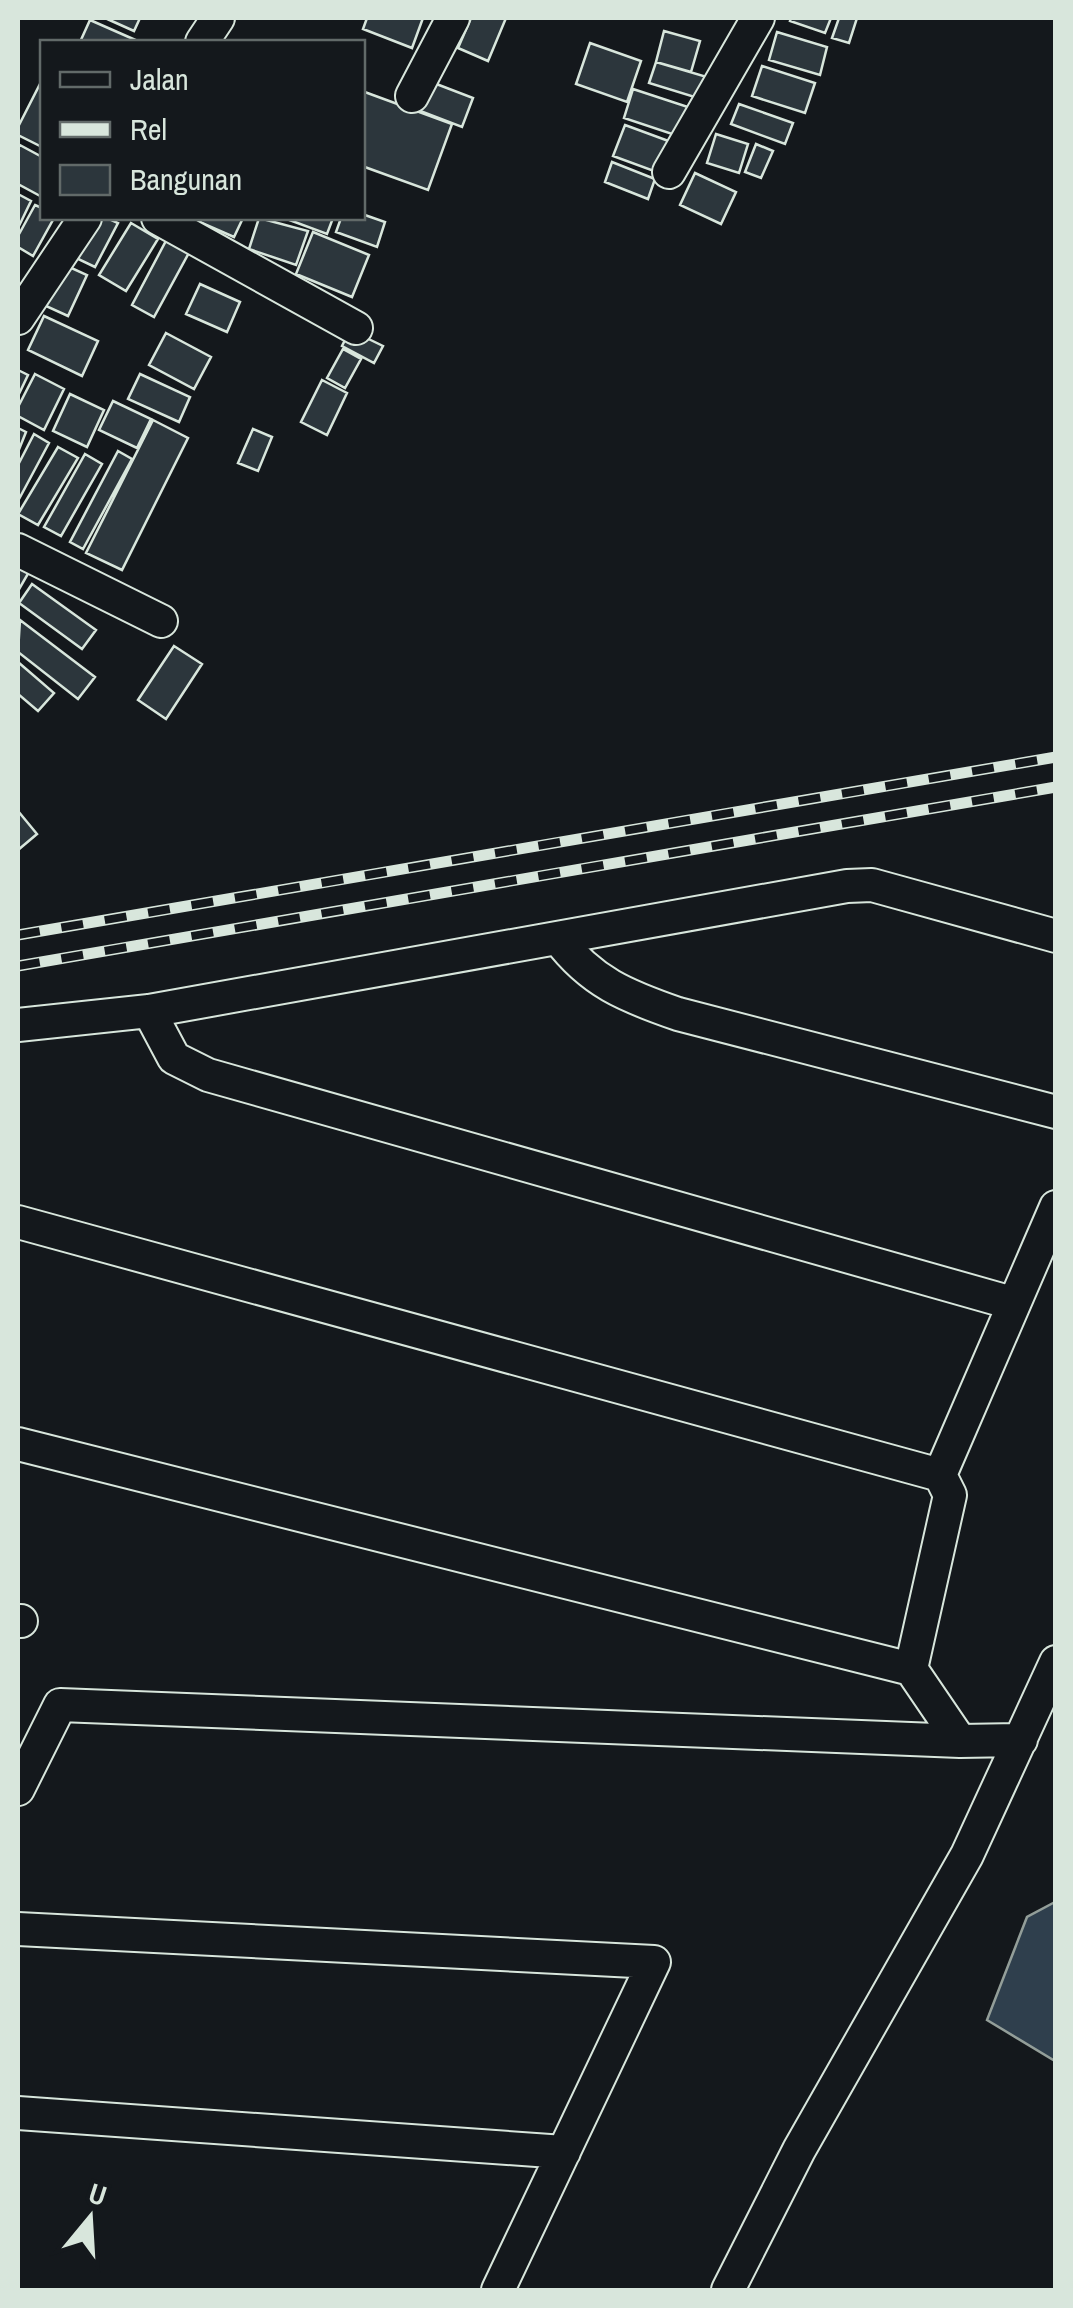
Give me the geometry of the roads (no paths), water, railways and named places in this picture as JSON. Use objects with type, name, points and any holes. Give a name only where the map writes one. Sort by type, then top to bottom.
[{"type":"street","points":[[203,40],[218,18]]},
{"type":"street","points":[[412,96],[453,18]]},
{"type":"street","points":[[669,172],[758,18]]},
{"type":"street","points":[[18,318],[84,220]]},
{"type":"street","points":[[162,220],[356,328]]},
{"type":"street","points":[[18,550],[161,620]]},
{"type":"street","points":[[18,1026],[148,1010],[872,884],[1056,936]]},
{"type":"street","points":[[558,938],[577,963],[595,978],[635,999],[678,1014],[1056,1112]]},
{"type":"street","points":[[148,1010],[174,1058],[208,1075],[1012,1303]]},
{"type":"street","points":[[940,1475],[1056,1207]]},
{"type":"street","points":[[18,1222],[940,1475],[950,1494],[912,1669]]},
{"type":"street","points":[[18,1444],[912,1669],[960,1741]]},
{"type":"street","points":[[728,2290],[799,2150],[967,1855],[1056,1662]]},
{"type":"street","points":[[18,1789],[60,1704],[960,1741],[1022,1740]]},
{"type":"street","points":[[18,1929],[654,1962],[498,2290]]},
{"type":"street","points":[[18,2113],[564,2152]]},
{"type":"water","points":[[1055,1902],[1055,2061],[987,2020],[1027,1917]]},
{"type":"railway","points":[[18,935],[1056,757]]},
{"type":"railway","points":[[18,966],[1056,787]]}]
